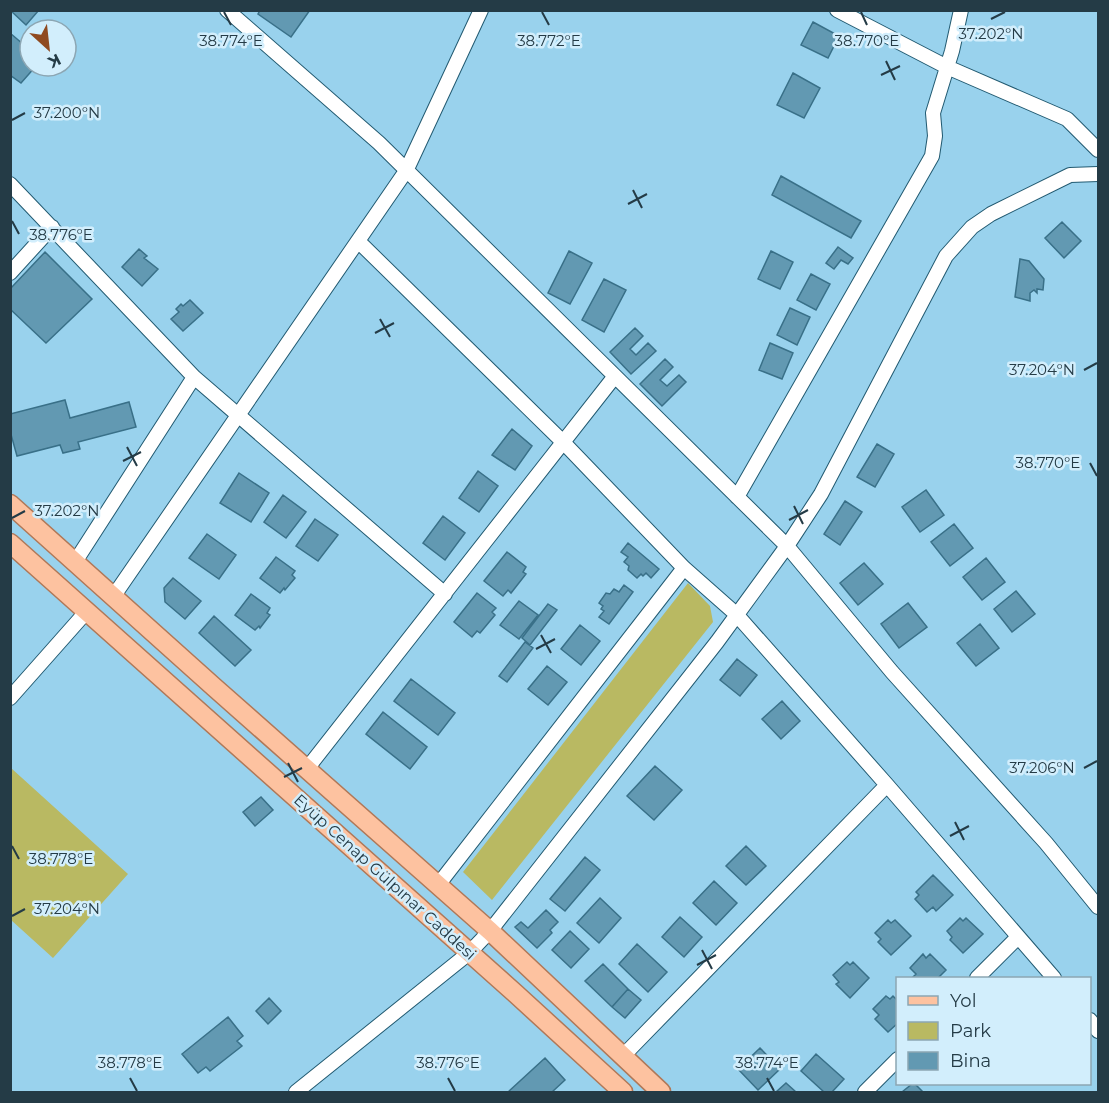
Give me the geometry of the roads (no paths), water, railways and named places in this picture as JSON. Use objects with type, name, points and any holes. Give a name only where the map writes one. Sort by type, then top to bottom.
[{"type":"main road","points":[[10,504],[306,770],[490,931],[661,1092]]},
{"type":"main road","name":"Eyüp Cenap Gülpınar Caddesi","points":[[10,543],[623,1092]]},
{"type":"street","points":[[227,10],[379,143],[787,546],[892,672],[1046,843],[1098,907]]},
{"type":"street","points":[[113,597],[406,171],[481,10]]},
{"type":"street","points":[[837,10],[947,67],[1067,119],[1098,150]]},
{"type":"street","points":[[737,497],[932,156],[935,136],[933,113],[961,10]]},
{"type":"street","points":[[296,1092],[469,953],[490,931],[717,642],[787,546],[821,494],[946,256],[972,227],[991,214],[1070,175],[1098,174]]},
{"type":"street","points":[[10,184],[194,377],[445,594]]},
{"type":"street","points":[[10,273],[52,226]]},
{"type":"street","points":[[358,241],[563,442],[684,568],[736,614],[1052,977]]},
{"type":"street","points":[[306,770],[615,376]]},
{"type":"street","points":[[75,562],[194,377]]},
{"type":"street","points":[[438,885],[684,568]]},
{"type":"street","points":[[10,698],[87,611]]},
{"type":"street","points":[[623,1056],[887,785]]},
{"type":"street","points":[[978,977],[1018,937]]},
{"type":"street","points":[[865,1092],[896,1060]]}]
